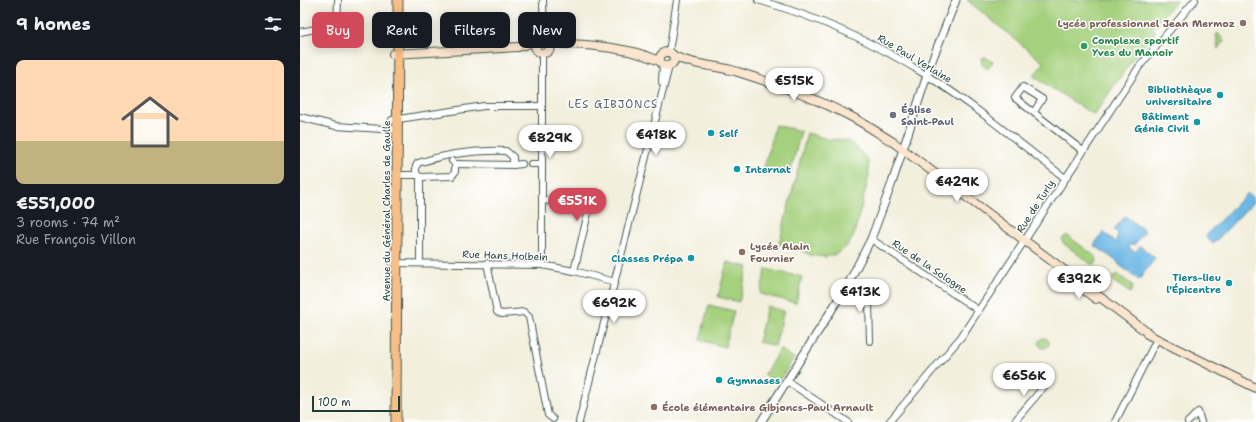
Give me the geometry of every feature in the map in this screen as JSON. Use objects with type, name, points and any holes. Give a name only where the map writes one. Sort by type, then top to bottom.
[{"type":"main road","name":"Avenue du Général Charles de Gaulle","points":[[393,0],[395,54]]},
{"type":"main road","name":"Avenue du Général Charles de Gaulle","points":[[396,422],[394,125],[395,54],[398,0]]},
{"type":"main road","points":[[576,46],[595,46],[667,57],[724,68],[796,92],[849,115],[902,149],[1154,337],[1256,388]]},
{"type":"main road","points":[[395,54],[518,47]]},
{"type":"main road","name":"Avenue du Général Charles de Gaulle","points":[[392,422],[394,263]]},
{"type":"street","points":[[300,32],[337,25],[338,0]]},
{"type":"street","points":[[543,0],[543,12]]},
{"type":"street","points":[[579,422],[662,96],[677,0]]},
{"type":"street","name":"Rue Paul Verlaine","points":[[758,0],[801,13],[859,37],[926,75],[965,102],[1065,178]]},
{"type":"street","points":[[761,422],[848,284],[871,239],[926,75],[956,0]]},
{"type":"street","name":"Rue de Turly","points":[[889,422],[962,337],[1024,240],[1140,67],[1195,0]]},
{"type":"street","points":[[542,265],[541,106],[543,48]]},
{"type":"street","points":[[300,117],[336,126],[394,125],[484,106],[541,106]]},
{"type":"street","points":[[1034,112],[1083,151]]},
{"type":"street","points":[[420,263],[418,176],[415,170],[418,163],[480,150],[506,151],[512,155],[513,165]]},
{"type":"street","points":[[402,175],[452,176],[455,172],[455,164],[449,156]]},
{"type":"street","points":[[455,164],[522,164]]},
{"type":"street","points":[[531,164],[542,164]]},
{"type":"street","points":[[542,200],[585,206],[589,209],[574,271]]},
{"type":"street","name":"Rue de la Sologne","points":[[871,239],[978,310]]},
{"type":"street","name":"Rue Hans Holbein","points":[[394,263],[486,263],[542,265],[574,271],[615,282]]},
{"type":"street","points":[[486,263],[497,312],[502,314],[524,312],[529,317],[548,415],[553,419]]},
{"type":"street","points":[[848,284],[863,293],[869,303],[870,341]]},
{"type":"street","points":[[1115,422],[1154,337]]},
{"type":"street","points":[[787,381],[848,422]]},
{"type":"street","points":[[1014,422],[1047,383]]},
{"type":"street","points":[[1188,422],[1201,411],[1201,422]]},
{"type":"green space","name":"Complexe sportif Yves du Manoir","points":[[967,0],[1178,0],[1152,27],[1156,31],[1132,60],[1094,115],[1033,76],[1044,63]]},
{"type":"green space","points":[[1218,33],[1224,40],[1218,49],[1216,35]]},
{"type":"green space","points":[[985,57],[993,62],[988,69],[982,65],[981,58]]},
{"type":"green space","points":[[775,125],[801,131],[790,174],[764,168]]},
{"type":"green space","points":[[807,133],[831,140],[836,139],[848,141],[854,145],[868,162],[869,176],[853,238],[845,248],[834,255],[825,257],[810,255],[796,248],[779,244]]},
{"type":"green space","points":[[1065,236],[1068,236],[1096,257],[1097,262],[1091,264],[1063,243],[1062,239]]},
{"type":"green space","points":[[727,262],[748,267],[739,302],[718,297]]},
{"type":"green space","points":[[766,269],[802,277],[796,303],[760,294]]},
{"type":"green space","points":[[1115,275],[1119,275],[1132,285],[1133,287],[1130,293],[1114,282],[1113,278]]},
{"type":"green space","points":[[709,305],[734,311],[725,347],[700,340]]},
{"type":"green space","points":[[767,306],[784,311],[775,346],[758,342]]},
{"type":"green space","points":[[1042,338],[1046,338],[1048,339],[1048,347],[1042,348],[1039,345],[1039,341]]},
{"type":"green space","points":[[780,349],[794,358],[778,383],[764,375]]},
{"type":"water","points":[[1247,193],[1255,200],[1213,244],[1205,236]]},
{"type":"water","points":[[1125,216],[1145,231],[1134,245],[1130,244],[1128,247],[1135,252],[1140,246],[1155,258],[1139,280],[1094,245],[1103,232],[1116,242],[1118,233],[1114,230]]},
{"type":"place","name":"Lycée professionnel Jean Mermoz","points":[[1243,23]]},
{"type":"place","name":"Complexe sportif Yves du Manoir","points":[[1084,46]]},
{"type":"place","name":"Bibliothèque universitaire","points":[[1220,95]]},
{"type":"place","name":"Église Saint-Paul","points":[[893,115]]},
{"type":"place","name":"Bâtiment Génie Civil","points":[[1197,122]]},
{"type":"place","name":"Self","points":[[711,133]]},
{"type":"place","name":"Internat","points":[[737,169]]},
{"type":"place","name":"Lycée Alain Fournier","points":[[742,252]]},
{"type":"place","name":"Classes Prépa","points":[[691,258]]},
{"type":"place","name":"Tiers-lieu l'Épicentre","points":[[1229,283]]},
{"type":"place","name":"Gymnases","points":[[719,380]]},
{"type":"place","name":"École élémentaire Gibjoncs-Paul Arnault","points":[[654,407]]},
{"type":"district","name":"LES GIBJONCS","points":[[613,104]]}]
